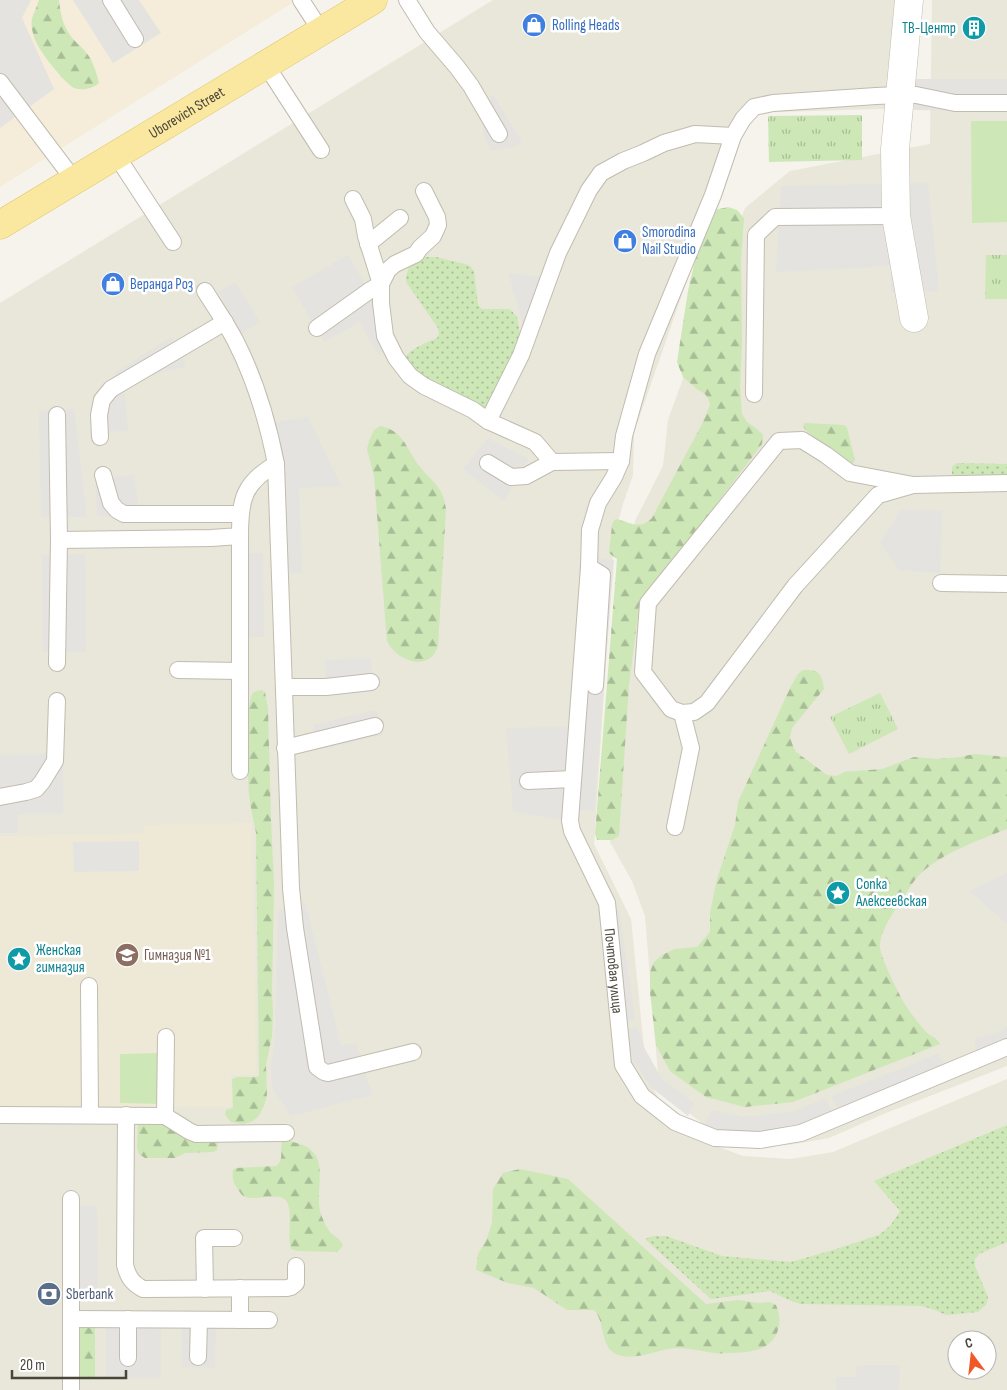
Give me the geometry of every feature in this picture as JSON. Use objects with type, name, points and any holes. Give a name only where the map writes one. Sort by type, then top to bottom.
[{"type":"main road","name":"Uborevich Street","points":[[0,225],[373,0]]},
{"type":"street","points":[[909,0],[895,149],[896,216],[914,318]]},
{"type":"lane","points":[[111,0],[135,39]]},
{"type":"lane","points":[[301,0],[321,31]]},
{"type":"lane","points":[[407,0],[427,32],[457,67],[499,134]]},
{"type":"lane","points":[[266,65],[321,150]]},
{"type":"lane","points":[[0,82],[74,180]]},
{"type":"lane","points":[[899,95],[955,103],[1007,103]]},
{"type":"lane","name":"Почтовая улица","points":[[899,95],[782,102],[754,107],[743,119],[734,136],[713,195],[647,354],[624,436],[621,461],[614,477],[598,503],[592,520],[570,821],[572,831],[607,903],[623,1065],[642,1096],[675,1122],[715,1138],[760,1140],[801,1134],[1007,1047]]},
{"type":"lane","points":[[488,421],[521,355],[558,253],[589,190],[601,173],[664,143],[696,134],[734,136]]},
{"type":"lane","points":[[116,155],[173,242]]},
{"type":"lane","points":[[316,328],[381,284],[388,270],[395,264],[416,254],[433,236],[438,225],[437,217],[424,191]]},
{"type":"lane","points":[[353,199],[363,219],[368,244],[381,284],[385,336],[396,358],[410,376],[424,386],[473,410],[488,421],[535,442],[552,462]]},
{"type":"lane","points":[[754,394],[756,235],[775,217],[896,216]]},
{"type":"lane","points":[[368,244],[400,218]]},
{"type":"lane","points":[[205,290],[240,351],[271,437],[276,464],[291,888],[295,928],[317,1067],[328,1073],[413,1052]]},
{"type":"lane","points":[[100,437],[99,415],[102,400],[111,389],[225,322]]},
{"type":"lane","points":[[57,415],[59,540],[57,663]]},
{"type":"lane","points":[[913,485],[878,495],[795,586],[707,703],[694,712],[682,713],[671,709],[643,672],[648,603],[779,441],[802,440],[850,473],[913,485],[1007,483]]},
{"type":"lane","points":[[488,463],[511,476],[526,476],[552,462],[621,461]]},
{"type":"lane","points":[[240,771],[240,514],[242,502],[256,478],[276,464]]},
{"type":"lane","points":[[104,475],[111,503],[124,514],[240,514]]},
{"type":"lane","points":[[59,540],[240,536]]},
{"type":"lane","points":[[589,567],[602,575],[595,686]]},
{"type":"lane","points":[[941,583],[1007,584]]},
{"type":"lane","points":[[178,670],[240,670]]},
{"type":"lane","points":[[284,687],[326,687],[371,682]]},
{"type":"lane","points":[[0,797],[36,789],[42,782],[54,761],[57,701]]},
{"type":"lane","points":[[675,827],[691,748],[682,713]]},
{"type":"lane","points":[[285,748],[375,726]]},
{"type":"lane","points":[[528,781],[573,779]]},
{"type":"lane","points":[[89,986],[90,1115]]},
{"type":"lane","points":[[165,1116],[166,1037]]},
{"type":"lane","points":[[0,1116],[165,1116],[196,1134],[286,1133]]},
{"type":"lane","points":[[126,1116],[125,1265],[127,1275],[133,1284],[143,1289],[287,1288],[296,1283],[296,1266]]},
{"type":"lane","points":[[71,1198],[71,1390]]},
{"type":"lane","points":[[205,1289],[204,1238],[234,1238]]},
{"type":"lane","points":[[240,1288],[240,1320]]},
{"type":"lane","points":[[72,1319],[269,1320]]},
{"type":"lane","points":[[128,1319],[128,1358]]},
{"type":"lane","points":[[198,1357],[199,1320]]},
{"type":"shaded area","points":[[0,0],[297,0],[0,187]]},
{"type":"shaded area","points":[[0,0],[31,0],[22,18],[54,89],[0,128]]},
{"type":"shaded area","points":[[73,0],[139,0],[161,33],[113,63]]},
{"type":"shaded area","points":[[493,0],[912,0],[912,108],[745,113],[634,433],[633,475],[614,539],[594,844],[631,919],[647,1078],[666,1111],[700,1140],[743,1156],[791,1159],[833,1152],[1007,1079],[1007,1390],[0,1390],[0,303]]},
{"type":"shaded area","points":[[932,0],[1007,0],[1007,1066],[886,1113],[829,1138],[789,1145],[745,1142],[706,1126],[676,1103],[658,1074],[645,916],[632,881],[610,842],[618,735],[627,544],[636,519],[663,466],[668,420],[745,208],[790,171],[930,144]]},
{"type":"shaded area","points":[[914,79],[1007,79],[1007,111],[914,110]]},
{"type":"shaded area","points":[[493,94],[522,142],[516,146],[492,151],[484,136],[482,111]]},
{"type":"shaded area","points":[[928,183],[939,291],[891,292],[891,266],[776,272],[781,186]]},
{"type":"shaded area","points":[[348,255],[399,343],[379,355],[359,322],[324,342],[292,287]]},
{"type":"shaded area","points":[[508,273],[541,277],[525,331]]},
{"type":"shaded area","points":[[235,282],[260,322],[242,333],[218,292]]},
{"type":"shaded area","points":[[171,337],[186,367],[117,382],[115,373]]},
{"type":"shaded area","points":[[124,388],[128,430],[94,434],[93,394]]},
{"type":"shaded area","points":[[74,409],[87,517],[41,517],[39,411]]},
{"type":"shaded area","points":[[308,417],[341,486],[299,488],[302,573],[287,573],[284,462],[275,422]]},
{"type":"shaded area","points":[[488,438],[528,459],[504,501],[463,469]]},
{"type":"shaded area","points":[[134,475],[140,519],[97,516],[95,479]]},
{"type":"shaded area","points":[[902,509],[942,511],[940,573],[899,570],[880,543]]},
{"type":"shaded area","points":[[236,553],[263,553],[264,637],[237,637]]},
{"type":"shaded area","points":[[85,554],[86,652],[43,652],[42,555]]},
{"type":"shaded area","points":[[595,558],[614,560],[594,811],[575,809]]},
{"type":"shaded area","points":[[371,658],[375,691],[326,696],[325,660]]},
{"type":"shaded area","points":[[376,710],[383,735],[319,750],[313,725]]},
{"type":"shaded area","points":[[567,727],[566,821],[513,811],[506,728]]},
{"type":"shaded area","points":[[63,754],[63,813],[18,814],[18,833],[0,833],[0,755]]},
{"type":"shaded area","name":"Гимназия №1","points":[[252,823],[256,1075],[231,1075],[232,1107],[0,1106],[0,836],[144,834],[144,825]]},
{"type":"shaded area","points":[[139,841],[139,871],[74,872],[73,842]]},
{"type":"shaded area","points":[[1007,873],[1007,924],[970,891]]},
{"type":"shaded area","points":[[305,902],[341,1046],[356,1043],[372,1095],[291,1116],[272,1087],[271,1064],[275,1042],[278,911]]},
{"type":"shaded area","points":[[608,910],[619,910],[635,1020],[619,1022]]},
{"type":"shaded area","points":[[637,1027],[645,1049],[662,1079],[694,1103],[688,1116],[652,1088],[633,1060],[625,1029]]},
{"type":"shaded area","points":[[1007,1027],[1007,1047],[979,1060],[974,1039],[1002,1031]]},
{"type":"shaded area","points":[[938,1054],[945,1066],[839,1112],[832,1096]]},
{"type":"shaded area","points":[[826,1098],[832,1114],[799,1129],[760,1135],[715,1132],[704,1127],[712,1110],[744,1117],[795,1111]]},
{"type":"shaded area","points":[[67,1206],[97,1206],[98,1293],[67,1293]]},
{"type":"shaded area","points":[[106,1325],[161,1326],[161,1378],[106,1378]]},
{"type":"shaded area","points":[[182,1326],[216,1327],[215,1368],[181,1367]]},
{"type":"shaded area","points":[[857,1365],[900,1365],[899,1390],[836,1390],[836,1377],[856,1377]]},
{"type":"green space","points":[[39,0],[59,0],[65,27],[93,64],[99,83],[85,89],[74,88],[61,76],[43,54],[35,39],[32,28],[32,19]]},
{"type":"green space","points":[[862,115],[862,160],[769,162],[768,116]]},
{"type":"green space","points":[[971,121],[1007,121],[1007,222],[972,223]]},
{"type":"green space","points":[[728,207],[737,210],[744,218],[741,259],[742,345],[740,386],[742,414],[747,422],[763,435],[762,444],[639,607],[629,685],[619,836],[612,840],[597,840],[595,834],[617,559],[609,553],[612,525],[614,520],[617,519],[639,525],[648,522],[652,518],[703,422],[710,405],[704,393],[683,377],[677,362],[688,291],[703,226],[715,210]]},
{"type":"green space","points":[[986,255],[1007,255],[1007,299],[985,299]]},
{"type":"green space","points":[[424,257],[436,257],[468,265],[474,271],[478,305],[482,309],[510,309],[517,317],[521,340],[489,408],[484,409],[411,372],[407,364],[408,354],[437,338],[439,335],[438,328],[406,282],[410,266]]},
{"type":"green space","points":[[805,423],[844,425],[847,428],[855,460],[853,463],[851,464],[810,434],[803,426]]},
{"type":"green space","points":[[380,426],[388,428],[400,437],[420,467],[437,485],[445,501],[438,646],[429,659],[422,661],[415,662],[402,657],[390,647],[387,641],[374,476],[367,449],[374,430]]},
{"type":"green space","points":[[957,463],[1007,464],[1007,479],[953,478],[952,467]]},
{"type":"green space","points":[[803,670],[813,670],[819,674],[824,689],[792,728],[790,737],[796,752],[827,775],[837,776],[844,772],[882,769],[914,757],[938,759],[974,754],[1007,757],[1007,829],[960,848],[928,867],[913,883],[882,933],[881,953],[900,996],[923,1029],[940,1044],[793,1102],[745,1107],[706,1097],[670,1071],[656,1045],[650,992],[650,972],[654,962],[662,955],[675,949],[697,947],[710,932],[710,913],[717,879],[735,825],[738,802],[790,688],[798,674]]},
{"type":"green space","points":[[261,690],[265,692],[268,709],[274,884],[273,1013],[272,1036],[266,1065],[267,1095],[258,1117],[251,1122],[243,1124],[231,1122],[225,1115],[226,1110],[233,1108],[232,1079],[237,1077],[257,1077],[259,1075],[256,833],[249,794],[248,741],[250,699],[253,693]]},
{"type":"green space","points":[[880,693],[898,729],[849,754],[830,717]]},
{"type":"green space","points":[[162,1053],[162,1104],[120,1103],[120,1054]]},
{"type":"green space","points":[[144,1122],[166,1122],[217,1140],[217,1150],[213,1152],[185,1153],[175,1158],[145,1158],[139,1154],[137,1148],[138,1125]]},
{"type":"green space","points":[[1007,1125],[1007,1242],[979,1254],[975,1259],[975,1266],[988,1297],[986,1305],[978,1312],[946,1315],[922,1306],[800,1304],[770,1291],[711,1299],[645,1239],[653,1236],[666,1236],[722,1256],[791,1262],[833,1250],[879,1235],[890,1226],[900,1211],[874,1181]]},
{"type":"green space","points":[[286,1140],[305,1146],[313,1152],[317,1159],[320,1177],[319,1205],[327,1228],[343,1246],[337,1252],[298,1251],[291,1249],[290,1212],[287,1202],[283,1198],[272,1196],[247,1197],[241,1194],[235,1184],[233,1170],[236,1168],[276,1166],[281,1158],[282,1142]]},
{"type":"green space","points":[[520,1169],[568,1179],[706,1304],[738,1300],[758,1303],[770,1302],[776,1305],[779,1327],[776,1335],[772,1341],[762,1348],[736,1353],[676,1348],[632,1357],[619,1355],[608,1347],[598,1315],[594,1310],[567,1310],[534,1288],[508,1283],[476,1270],[478,1254],[486,1241],[492,1223],[493,1189],[503,1173]]},
{"type":"green space","points":[[79,1327],[95,1327],[95,1376],[93,1379],[79,1378]]},
{"type":"place","name":"Rolling Heads","points":[[534,25]]},
{"type":"place","name":"ТВ-Центр","points":[[974,28]]},
{"type":"place","name":"Smorodina Nail Studio","points":[[625,241]]},
{"type":"place","name":"Веранда Роз","points":[[113,284]]},
{"type":"place","name":"Сопка Алексеевская","points":[[838,893]]},
{"type":"place","name":"Гимназия №1","points":[[127,955]]},
{"type":"place","name":"Женская гимназия","points":[[19,959]]},
{"type":"place","name":"Sberbank","points":[[49,1294]]}]
